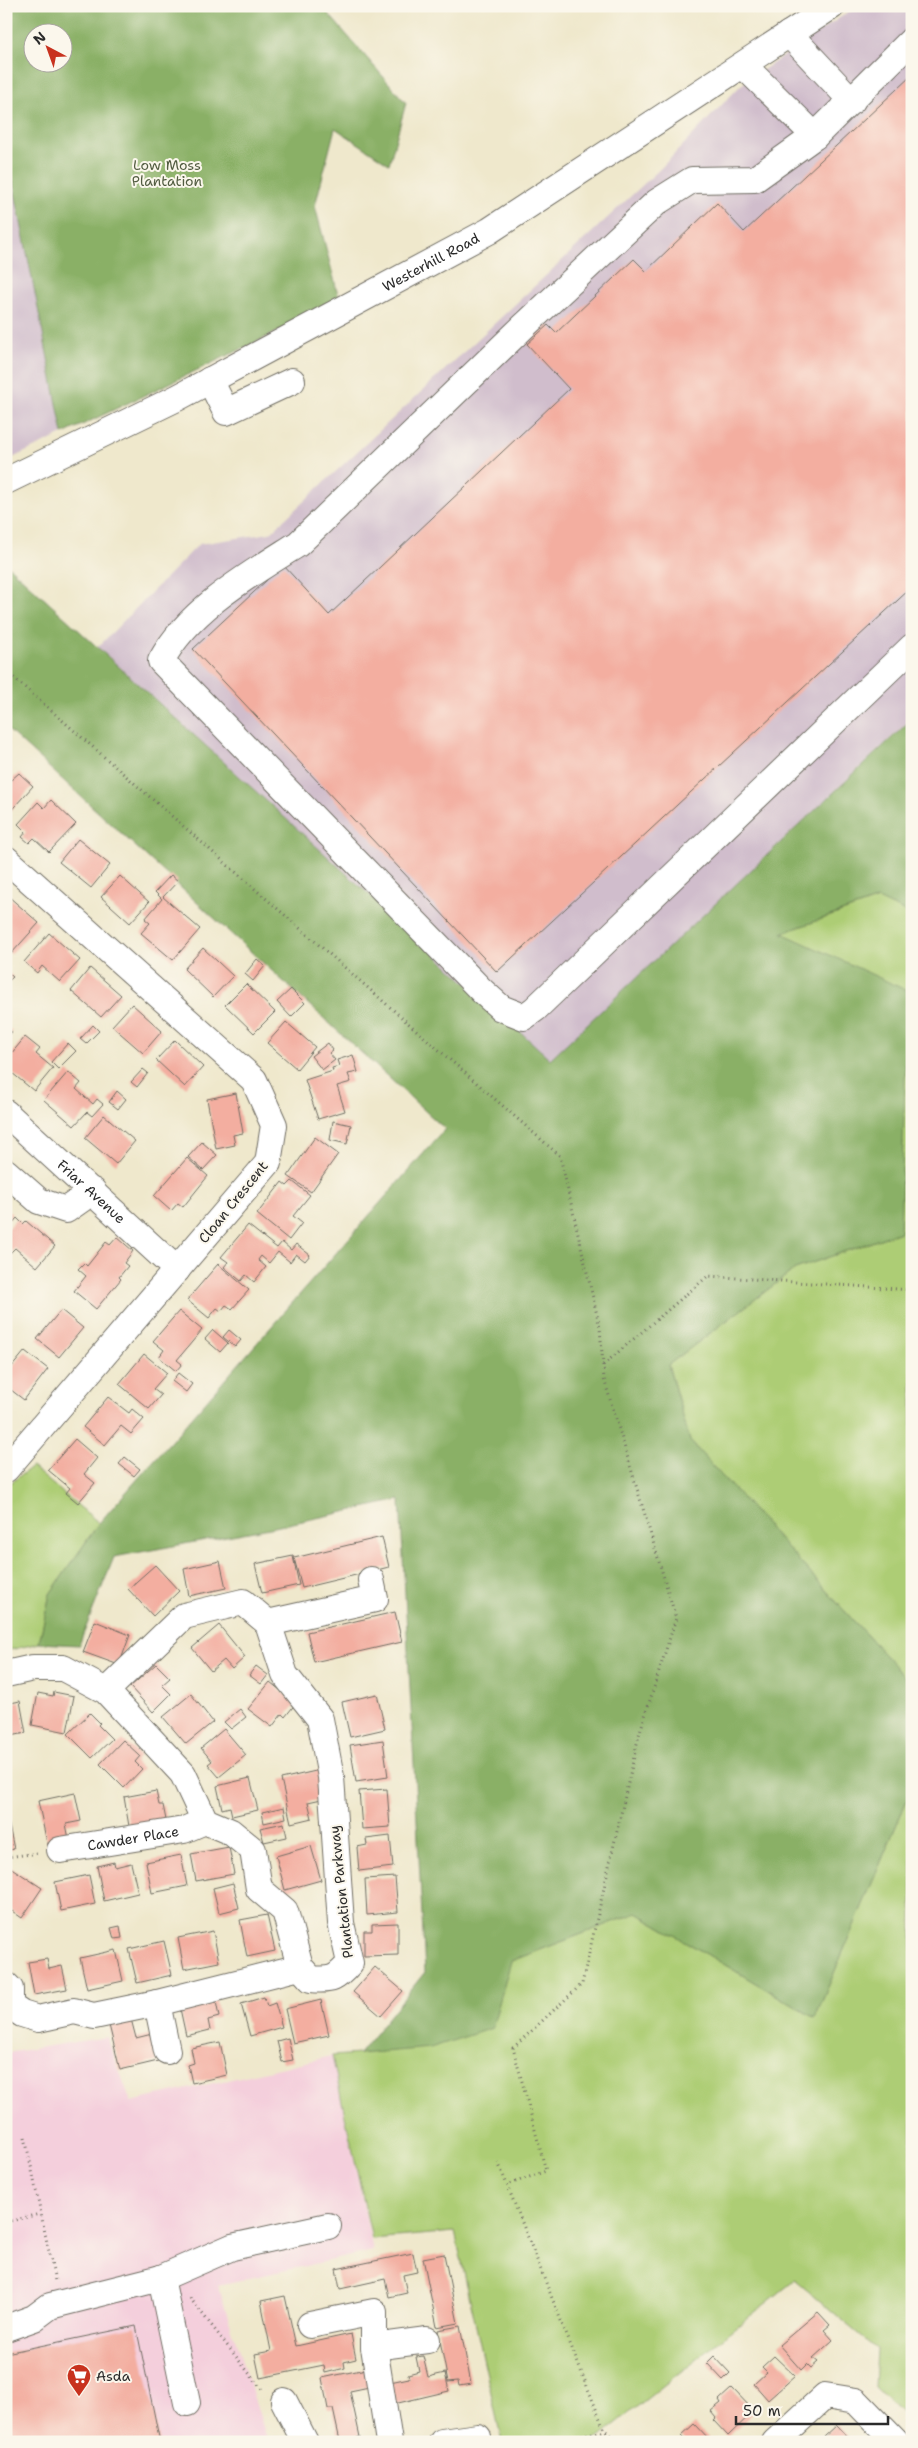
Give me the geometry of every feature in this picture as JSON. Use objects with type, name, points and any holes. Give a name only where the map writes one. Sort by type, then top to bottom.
[{"type":"street","name":"Westerhill Road","points":[[6,480],[210,380],[489,231],[832,6]]},
{"type":"street","points":[[789,34],[852,101]]},
{"type":"street","points":[[912,40],[815,136],[755,179],[692,180],[657,202],[522,328],[298,544],[260,568],[211,604],[171,641],[160,661],[482,991],[501,1008],[524,1017],[912,647]]},
{"type":"street","points":[[744,64],[815,136]]},
{"type":"street","points":[[210,380],[226,412],[292,382]]},
{"type":"street","name":"Cloan Crescent","points":[[6,859],[254,1080],[274,1125],[268,1164],[6,1469]]},
{"type":"street","name":"Friar Avenue","points":[[6,1113],[177,1270]]},
{"type":"street","points":[[6,1172],[39,1201],[66,1210],[93,1191]]},
{"type":"street","points":[[106,1691],[184,1616],[243,1602],[268,1623],[375,1599],[371,1580]]},
{"type":"street","name":"Plantation Parkway","points":[[268,1623],[285,1675],[320,1719],[330,1777],[341,1923],[350,1963],[341,1973],[329,1981],[312,1980],[300,1967]]},
{"type":"street","points":[[6,1674],[33,1668],[63,1668],[106,1691],[183,1774],[205,1821],[231,1832],[253,1850],[259,1889],[285,1910],[300,1967],[157,2003],[94,2016],[74,2012],[38,2019],[22,2014],[10,2006],[10,1989],[6,1985]]},
{"type":"street","name":"Cawder Place","points":[[60,1850],[184,1830],[205,1821]]},
{"type":"street","points":[[157,2003],[167,2051]]},
{"type":"street","points":[[6,2328],[34,2318],[50,2306],[60,2303],[162,2287],[232,2247],[328,2226]]},
{"type":"street","points":[[162,2287],[187,2403]]},
{"type":"street","points":[[310,2325],[374,2312],[374,2346],[390,2442]]},
{"type":"street","points":[[374,2346],[428,2340]]},
{"type":"street","points":[[776,2442],[826,2396],[856,2401],[896,2442]]},
{"type":"street","points":[[284,2401],[305,2442]]},
{"type":"street","points":[[442,2442],[478,2440]]},
{"type":"path","points":[[6,671],[560,1156],[600,1328],[604,1379],[676,1618],[639,1735],[582,1984],[512,2048],[546,2171],[507,2185]]},
{"type":"path","points":[[603,1365],[708,1276],[912,1290]]},
{"type":"path","points":[[6,1857],[60,1850]]},
{"type":"path","points":[[25,2137],[60,2303]]},
{"type":"path","points":[[498,2162],[604,2428],[617,2442]]},
{"type":"path","points":[[6,2222],[40,2214]]},
{"type":"path","points":[[162,2287],[182,2288],[261,2390],[284,2401]]},
{"type":"path","points":[[537,2442],[607,2432]]},
{"type":"shaded area","points":[[857,6],[912,6],[912,718],[550,1059],[98,647],[199,544],[270,533],[661,168],[741,85]]},
{"type":"shaded area","points":[[6,147],[63,434],[6,461]]},
{"type":"shaded area","points":[[107,2037],[131,2102],[332,2056],[373,2251],[218,2285],[268,2442],[6,2442],[6,2053]]},
{"type":"green space","name":"Low Moss Plantation","points":[[6,6],[336,6],[326,11],[406,103],[389,164],[335,128],[315,206],[340,302],[63,434],[6,147]]},
{"type":"green space","points":[[6,564],[550,1059],[912,719],[912,915],[878,899],[782,933],[908,991],[900,1232],[795,1269],[668,1365],[690,1441],[912,1685],[912,1788],[815,2018],[637,1913],[511,1961],[492,2028],[430,2048],[359,2054],[425,1972],[400,1500],[270,1528],[114,1557],[79,1645],[39,1643],[50,1594],[99,1523],[445,1129],[6,728]]},
{"type":"green space","points":[[879,899],[912,915],[912,1685],[690,1441],[668,1365],[795,1269],[900,1232],[782,933]]},
{"type":"green space","points":[[32,1467],[99,1523],[50,1594],[39,1643],[6,1651],[6,1486]]},
{"type":"green space","points":[[912,1788],[912,2423],[875,2387],[877,2349],[795,2280],[593,2442],[502,2442],[455,2232],[372,2239],[332,2056],[359,2054],[511,1961],[637,1913],[815,2018]]},
{"type":"building","points":[[912,75],[912,587],[497,972],[193,649],[283,565],[329,615],[569,389],[527,344],[548,325],[556,333],[634,259],[646,271],[717,203],[744,232]]},
{"type":"building","points":[[6,763],[11,768],[6,774]]},
{"type":"building","points":[[19,773],[33,786],[6,816],[6,776],[11,780]]},
{"type":"building","points":[[51,800],[76,824],[49,852],[34,838],[29,843],[22,837],[26,832],[18,824],[38,802],[44,808]]},
{"type":"building","points":[[78,839],[110,865],[91,888],[59,862]]},
{"type":"building","points":[[171,875],[178,881],[163,897],[200,929],[173,960],[141,933],[150,923],[145,919],[162,899],[155,892]]},
{"type":"building","points":[[120,876],[149,902],[130,923],[101,897]]},
{"type":"building","points":[[8,896],[39,923],[11,954],[6,950],[6,899]]},
{"type":"building","points":[[49,933],[80,960],[60,982],[42,966],[37,973],[24,962]]},
{"type":"building","points":[[203,948],[233,976],[213,997],[184,969]]},
{"type":"building","points":[[257,959],[265,966],[253,981],[245,974]]},
{"type":"building","points":[[90,968],[121,995],[101,1017],[71,991]]},
{"type":"building","points":[[6,971],[13,977],[6,983]]},
{"type":"building","points":[[246,984],[275,1012],[254,1033],[225,1005]]},
{"type":"building","points":[[291,989],[305,1003],[291,1017],[277,1002]]},
{"type":"building","points":[[132,1004],[162,1031],[143,1053],[112,1026]]},
{"type":"building","points":[[286,1022],[315,1047],[297,1069],[267,1043]]},
{"type":"building","points":[[93,1025],[99,1031],[86,1044],[80,1039]]},
{"type":"building","points":[[6,1027],[12,1032],[6,1038]]},
{"type":"building","points":[[25,1037],[40,1049],[36,1054],[53,1068],[34,1091],[6,1068],[6,1060]]},
{"type":"building","points":[[175,1040],[203,1067],[185,1087],[156,1060]]},
{"type":"building","points":[[68,1043],[76,1051],[58,1069],[51,1062]]},
{"type":"building","points":[[328,1043],[333,1050],[329,1053],[335,1060],[322,1070],[311,1056]]},
{"type":"building","points":[[353,1055],[358,1072],[348,1074],[351,1082],[337,1086],[345,1111],[318,1119],[305,1080],[333,1071],[332,1068],[339,1066],[337,1060]]},
{"type":"building","points":[[143,1069],[148,1073],[137,1087],[131,1082]]},
{"type":"building","points":[[68,1072],[81,1083],[76,1089],[93,1104],[97,1099],[103,1104],[92,1116],[87,1112],[74,1126],[44,1100]]},
{"type":"building","points":[[117,1091],[126,1099],[118,1109],[109,1102]]},
{"type":"building","points":[[236,1093],[243,1133],[233,1135],[235,1145],[216,1149],[207,1099]]},
{"type":"building","points":[[104,1115],[135,1141],[116,1164],[85,1138]]},
{"type":"building","points":[[333,1121],[351,1125],[347,1144],[330,1140]]},
{"type":"building","points":[[315,1137],[338,1154],[311,1192],[288,1176]]},
{"type":"building","points":[[202,1142],[217,1155],[203,1170],[188,1157]]},
{"type":"building","points":[[187,1158],[208,1176],[183,1207],[178,1203],[171,1211],[154,1196]]},
{"type":"building","points":[[292,1181],[310,1195],[293,1216],[302,1223],[289,1240],[257,1214],[282,1182],[287,1186]]},
{"type":"building","points":[[6,1209],[12,1214],[6,1220]]},
{"type":"building","points":[[17,1218],[23,1224],[26,1221],[55,1246],[37,1267],[15,1248],[9,1254],[6,1252],[6,1231]]},
{"type":"building","points":[[248,1225],[277,1248],[282,1242],[291,1250],[296,1244],[310,1255],[305,1261],[296,1254],[290,1262],[278,1252],[269,1263],[261,1256],[258,1260],[266,1267],[254,1282],[246,1275],[241,1281],[224,1267],[228,1262],[221,1257]]},
{"type":"building","points":[[117,1237],[133,1251],[124,1263],[128,1266],[119,1277],[121,1279],[96,1309],[74,1291],[86,1276],[78,1269],[84,1263],[87,1266],[106,1242],[110,1245]]},
{"type":"building","points":[[218,1264],[249,1290],[232,1309],[226,1305],[221,1311],[217,1308],[209,1318],[187,1300]]},
{"type":"building","points":[[61,1310],[83,1328],[59,1357],[37,1339]]},
{"type":"building","points":[[179,1311],[202,1330],[177,1360],[182,1364],[176,1371],[159,1357],[164,1350],[153,1341]]},
{"type":"building","points":[[213,1330],[228,1343],[220,1352],[205,1339]]},
{"type":"building","points":[[229,1330],[241,1340],[235,1347],[223,1337]]},
{"type":"building","points":[[25,1351],[48,1369],[24,1400],[6,1386],[6,1374]]},
{"type":"building","points":[[144,1354],[167,1373],[153,1389],[161,1395],[149,1409],[119,1384]]},
{"type":"building","points":[[178,1373],[192,1384],[186,1392],[172,1381]]},
{"type":"building","points":[[108,1397],[129,1413],[132,1409],[144,1419],[131,1434],[121,1426],[105,1445],[83,1427]]},
{"type":"building","points":[[75,1439],[97,1458],[84,1474],[95,1483],[78,1503],[66,1493],[70,1488],[48,1470]]},
{"type":"building","points":[[125,1457],[140,1469],[134,1476],[119,1464]]},
{"type":"building","points":[[382,1537],[389,1567],[302,1588],[294,1558]]},
{"type":"building","points":[[293,1556],[299,1585],[262,1593],[255,1564]]},
{"type":"building","points":[[220,1561],[226,1588],[189,1596],[184,1569]]},
{"type":"building","points":[[155,1565],[179,1591],[153,1616],[128,1589]]},
{"type":"building","points":[[395,1612],[402,1642],[314,1662],[307,1632]]},
{"type":"building","points":[[95,1621],[130,1635],[119,1665],[83,1652]]},
{"type":"building","points":[[219,1625],[245,1657],[232,1669],[224,1660],[211,1671],[192,1648]]},
{"type":"building","points":[[156,1664],[170,1678],[162,1685],[171,1694],[153,1712],[130,1687]]},
{"type":"building","points":[[256,1666],[268,1675],[261,1684],[249,1675]]},
{"type":"building","points":[[270,1682],[296,1703],[285,1717],[282,1714],[272,1727],[248,1709]]},
{"type":"building","points":[[54,1692],[74,1696],[67,1732],[32,1725],[38,1693],[53,1696]]},
{"type":"building","points":[[191,1694],[213,1722],[186,1744],[163,1717]]},
{"type":"building","points":[[377,1694],[385,1729],[350,1737],[342,1702]]},
{"type":"building","points":[[20,1701],[26,1733],[6,1737],[6,1704]]},
{"type":"building","points":[[240,1709],[246,1717],[231,1729],[224,1722]]},
{"type":"building","points":[[90,1713],[100,1723],[98,1725],[112,1739],[92,1758],[68,1734]]},
{"type":"building","points":[[224,1729],[246,1755],[219,1777],[208,1764],[212,1761],[201,1748]]},
{"type":"building","points":[[123,1740],[140,1756],[135,1762],[142,1769],[124,1788],[100,1764]]},
{"type":"building","points":[[383,1740],[388,1777],[356,1782],[350,1745]]},
{"type":"building","points":[[320,1770],[326,1798],[308,1802],[312,1818],[291,1823],[281,1779]]},
{"type":"building","points":[[250,1778],[258,1810],[232,1816],[230,1807],[222,1809],[217,1786]]},
{"type":"building","points":[[387,1789],[390,1827],[362,1829],[359,1791]]},
{"type":"building","points":[[156,1791],[159,1805],[163,1805],[167,1825],[130,1832],[124,1797]]},
{"type":"building","points":[[75,1793],[81,1821],[66,1824],[70,1844],[48,1848],[38,1801]]},
{"type":"building","points":[[284,1807],[286,1818],[264,1823],[262,1812]]},
{"type":"building","points":[[6,1817],[14,1849],[6,1851]]},
{"type":"building","points":[[284,1823],[287,1837],[264,1842],[260,1828]]},
{"type":"building","points":[[390,1836],[393,1867],[359,1871],[357,1847],[367,1845],[366,1839]]},
{"type":"building","points":[[311,1846],[321,1880],[285,1890],[276,1856]]},
{"type":"building","points":[[229,1847],[234,1874],[196,1881],[191,1854]]},
{"type":"building","points":[[181,1855],[187,1886],[152,1893],[146,1862]]},
{"type":"building","points":[[114,1862],[115,1867],[131,1863],[138,1893],[104,1901],[97,1866]]},
{"type":"building","points":[[10,1867],[42,1888],[22,1918],[6,1907],[6,1873]]},
{"type":"building","points":[[89,1875],[95,1904],[61,1911],[55,1882]]},
{"type":"building","points":[[395,1877],[398,1912],[367,1915],[365,1879]]},
{"type":"building","points":[[233,1883],[239,1908],[219,1913],[213,1888]]},
{"type":"building","points":[[267,1915],[275,1951],[247,1957],[240,1920]]},
{"type":"building","points":[[398,1923],[398,1955],[364,1956],[364,1931],[372,1931],[372,1924]]},
{"type":"building","points":[[120,1926],[122,1938],[114,1939],[111,1928]]},
{"type":"building","points":[[213,1931],[219,1962],[184,1969],[178,1938]]},
{"type":"building","points":[[164,1941],[172,1975],[137,1983],[129,1949]]},
{"type":"building","points":[[116,1950],[123,1981],[87,1989],[80,1958]]},
{"type":"building","points":[[47,1959],[49,1969],[62,1966],[67,1989],[34,1995],[28,1962]]},
{"type":"building","points":[[375,1967],[403,1991],[381,2016],[353,1992]]},
{"type":"building","points":[[215,1996],[219,2017],[208,2020],[210,2030],[186,2036],[179,2004]]},
{"type":"building","points":[[264,1997],[267,2006],[275,2003],[282,2027],[250,2036],[241,2004]]},
{"type":"building","points":[[321,2000],[329,2035],[293,2043],[285,2009]]},
{"type":"building","points":[[131,2019],[136,2038],[152,2034],[158,2061],[120,2070],[109,2025]]},
{"type":"building","points":[[288,2038],[293,2060],[282,2062],[277,2041]]},
{"type":"building","points":[[220,2042],[227,2075],[192,2083],[188,2065],[194,2063],[191,2048]]},
{"type":"building","points":[[413,2253],[417,2272],[403,2275],[407,2293],[389,2297],[385,2279],[340,2289],[336,2269]]},
{"type":"building","points":[[444,2254],[458,2323],[437,2327],[423,2258]]},
{"type":"building","points":[[285,2296],[296,2346],[351,2334],[356,2359],[344,2362],[345,2368],[325,2373],[324,2365],[260,2378],[255,2354],[271,2351],[261,2301]]},
{"type":"building","points":[[818,2312],[830,2325],[824,2330],[833,2340],[813,2358],[818,2362],[811,2368],[807,2364],[801,2370],[779,2345]]},
{"type":"building","name":"Asda","points":[[136,2326],[160,2442],[6,2442],[6,2353]]},
{"type":"building","points":[[460,2326],[471,2384],[459,2386],[458,2381],[448,2382],[438,2330]]},
{"type":"building","points":[[423,2356],[428,2377],[445,2373],[449,2391],[394,2404],[390,2382],[409,2378],[408,2374],[419,2371],[416,2357]]},
{"type":"building","points":[[714,2356],[730,2373],[723,2380],[707,2363]]},
{"type":"building","points":[[774,2356],[795,2376],[768,2400],[754,2384],[767,2372],[762,2367]]},
{"type":"building","points":[[371,2368],[374,2386],[350,2391],[360,2437],[340,2441],[333,2409],[328,2409],[322,2378]]},
{"type":"building","points":[[732,2388],[754,2411],[728,2436],[713,2420],[716,2417],[711,2411],[721,2403],[719,2400]]},
{"type":"building","points":[[694,2424],[711,2442],[683,2442],[685,2440],[681,2436]]},
{"type":"building","points":[[837,2425],[853,2442],[828,2442],[824,2437]]},
{"type":"place","name":"Asda","points":[[79,2397]]}]
